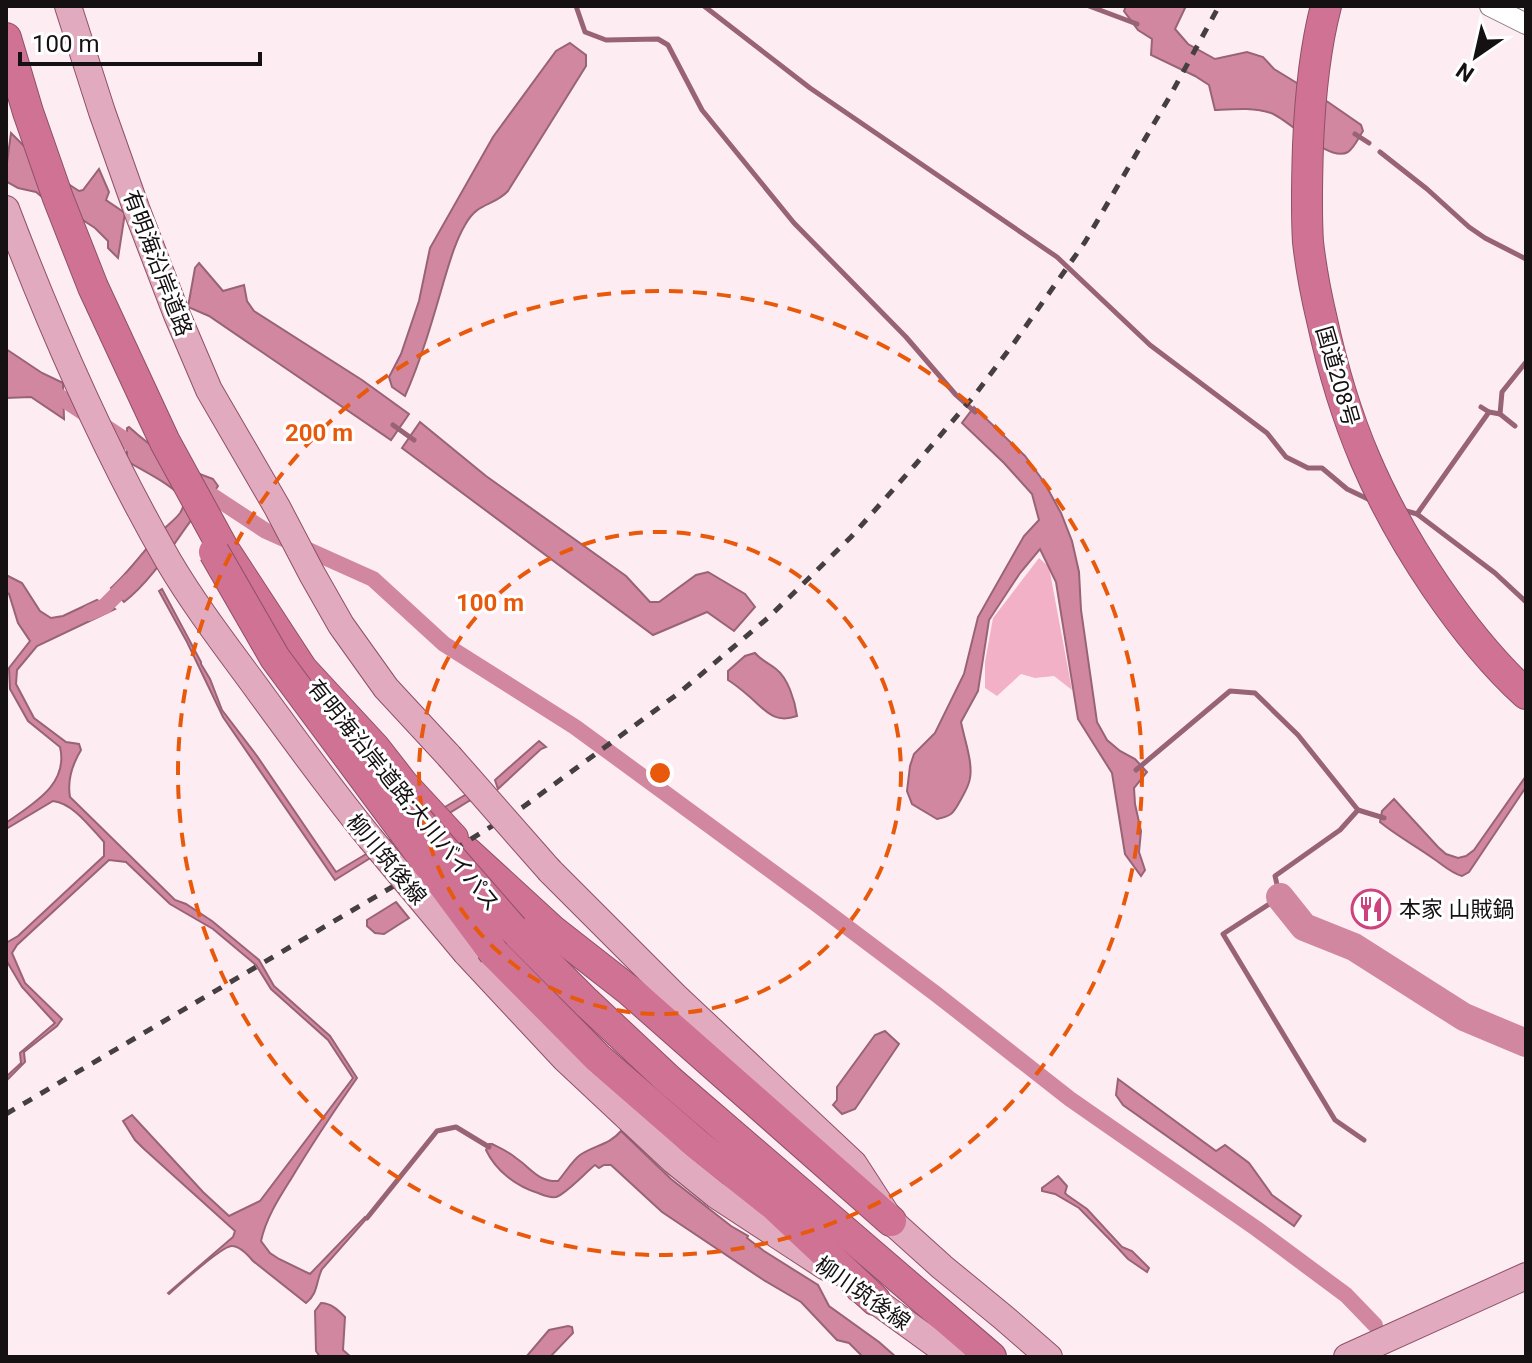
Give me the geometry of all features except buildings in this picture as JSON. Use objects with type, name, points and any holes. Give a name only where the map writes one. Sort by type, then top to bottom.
[{"type":"highway","name":"国道208号","points":[[1326,6],[1313,74],[1307,159],[1308,242],[1330,359],[1348,419],[1369,472],[1408,545],[1476,640],[1526,694]]},
{"type":"highway","name":"有明海沿岸道路;大川バイパス","points":[[6,38],[58,198],[93,287],[165,442],[223,548],[302,669],[435,841],[495,943],[579,1009],[976,1357]]},
{"type":"highway","points":[[6,68],[49,199],[115,360],[214,552],[275,658],[495,943],[598,1058],[698,1145],[775,1206],[875,1300]]},
{"type":"highway","points":[[302,669],[468,853],[552,930],[630,991],[891,1221]]},
{"type":"highway","name":"有明海沿岸道路;大川バイパス","points":[[749,1156],[991,1357]]},
{"type":"main road","name":"有明海沿岸道路","points":[[68,6],[136,208],[209,390],[341,625],[386,688],[550,871],[675,996],[854,1164],[891,1221]]},
{"type":"main road","name":"柳川筑後線","points":[[6,209],[62,349],[137,506],[219,637],[370,838],[495,943]]},
{"type":"main road","points":[[891,1221],[1049,1357]]},
{"type":"main road","points":[[1347,1357],[1526,1276]]},
{"type":"main road","name":"柳川筑後線","points":[[875,1300],[953,1357]]},
{"type":"street","points":[[1490,6],[1526,24]]},
{"type":"shaded area","points":[[1126,6],[1186,6],[1175,29],[1188,44],[1215,59],[1247,52],[1263,57],[1274,69],[1361,125],[1363,131],[1348,152],[1340,154],[1330,152],[1271,113],[1251,109],[1215,110],[1209,85],[1151,55],[1152,39],[1138,30],[1124,11]]},
{"type":"shaded area","points":[[570,43],[586,55],[586,66],[508,191],[480,208],[465,225],[452,253],[426,341],[405,396],[392,387],[389,377],[401,354],[419,301],[430,248],[493,137],[556,51]]},
{"type":"shaded area","points":[[11,133],[35,162],[79,191],[99,169],[109,192],[106,200],[125,213],[118,258],[108,248],[108,241],[95,228],[78,217],[59,211],[36,192],[7,182]]},
{"type":"shaded area","points":[[199,263],[223,291],[244,285],[247,301],[254,311],[409,414],[391,440],[209,316],[188,307],[195,268]]},
{"type":"shaded area","points":[[6,349],[63,383],[64,419],[31,397],[6,398]]},
{"type":"shaded area","points":[[974,407],[1025,456],[1044,482],[1072,541],[1079,572],[1081,610],[1097,722],[1107,740],[1135,759],[1147,772],[1134,788],[1141,831],[1139,852],[1145,870],[1141,876],[1125,854],[1112,773],[1078,719],[1056,582],[1040,549],[989,620],[978,691],[961,722],[971,772],[963,796],[951,814],[937,819],[912,804],[907,791],[914,754],[935,733],[964,674],[978,617],[1024,536],[1039,520],[1032,494],[962,423]]},
{"type":"shaded area","points":[[420,422],[486,476],[626,576],[650,602],[659,602],[696,575],[708,572],[745,594],[755,607],[734,631],[707,612],[653,635],[402,448]]},
{"type":"shaded area","points":[[129,427],[168,457],[213,479],[218,486],[156,569],[124,602],[111,588],[178,516],[183,504],[175,490],[127,461]]},
{"type":"shaded area","points":[[1039,558],[1049,567],[1072,690],[1054,676],[1035,678],[1021,674],[997,696],[985,688],[985,662],[993,618]]},
{"type":"shaded area","points":[[6,575],[22,583],[40,611],[51,618],[63,616],[97,600],[115,609],[37,646],[17,670],[16,684],[34,718],[66,742],[79,744],[81,750],[70,779],[70,797],[175,900],[212,921],[259,960],[274,986],[330,1036],[357,1078],[278,1201],[261,1241],[270,1253],[310,1274],[367,1218],[322,1269],[315,1291],[306,1303],[244,1251],[232,1246],[210,1259],[169,1294],[233,1237],[235,1231],[143,1148],[123,1121],[132,1115],[229,1216],[260,1201],[353,1078],[328,1040],[271,989],[256,965],[213,929],[170,904],[126,862],[109,860],[12,953],[25,983],[62,1019],[24,1052],[25,1062],[6,1081],[6,1077],[21,1063],[20,1053],[55,1023],[22,987],[6,960],[6,943],[18,936],[104,856],[104,842],[68,806],[53,801],[6,829],[6,823],[37,801],[54,783],[61,760],[60,747],[28,721],[10,689],[9,668],[30,641],[18,623],[6,592]]},
{"type":"shaded area","points":[[162,589],[210,679],[222,710],[336,872],[482,786],[485,794],[335,880],[223,717],[159,591]]},
{"type":"shaded area","points":[[755,653],[784,678],[797,716],[782,718],[771,715],[728,680],[728,671],[745,656]]},
{"type":"shaded area","points":[[539,741],[546,747],[498,789],[495,780]]},
{"type":"shaded area","points":[[1526,776],[1526,787],[1469,872],[1462,876],[1380,822],[1382,811],[1394,799],[1446,854],[1458,858],[1466,856],[1474,850]]},
{"type":"shaded area","points":[[396,902],[409,918],[384,934],[375,933],[367,926],[367,920]]},
{"type":"shaded area","points":[[885,1031],[899,1044],[855,1109],[842,1114],[833,1105],[837,1100],[837,1087],[875,1035]]},
{"type":"shaded area","points":[[1118,1079],[1216,1151],[1225,1145],[1249,1163],[1272,1195],[1301,1216],[1294,1226],[1123,1105],[1116,1095]]},
{"type":"shaded area","points":[[621,1131],[671,1179],[731,1226],[818,1285],[829,1306],[896,1357],[863,1357],[849,1343],[837,1340],[801,1302],[662,1212],[611,1165],[599,1168],[595,1165],[565,1192],[551,1197],[515,1182],[495,1165],[486,1150],[492,1144],[540,1177],[558,1181],[580,1155]]},
{"type":"shaded area","points":[[1058,1176],[1067,1186],[1065,1193],[1087,1209],[1122,1247],[1132,1251],[1149,1268],[1147,1272],[1128,1259],[1079,1208],[1055,1194],[1042,1191]]},
{"type":"shaded area","points":[[321,1303],[337,1309],[345,1317],[343,1350],[351,1357],[320,1357],[316,1351],[315,1311]]},
{"type":"shaded area","points":[[572,1327],[573,1333],[550,1357],[526,1357],[549,1330]]},
{"type":"waterway","points":[[576,6],[585,32],[606,40],[658,39],[668,45],[702,110],[794,223],[975,412]]},
{"type":"waterway","points":[[704,6],[810,88],[1057,257],[1150,345],[1267,433],[1286,457],[1308,468],[1322,468],[1347,489],[1370,500]]},
{"type":"waterway","points":[[1089,6],[1137,24]]},
{"type":"waterway","points":[[1355,134],[1369,143]]},
{"type":"waterway","points":[[1380,152],[1469,227],[1526,259]]},
{"type":"waterway","points":[[1515,426],[1500,414],[1502,392],[1526,362]]},
{"type":"waterway","points":[[48,389],[145,453]]},
{"type":"waterway","points":[[1481,407],[1500,414]]},
{"type":"waterway","points":[[1417,514],[1489,412]]},
{"type":"waterway","points":[[393,425],[414,440]]},
{"type":"waterway","points":[[196,485],[266,531],[373,579],[444,644],[575,727],[815,903],[1070,1099],[1346,1295],[1375,1325]]},
{"type":"waterway","points":[[1403,510],[1417,514],[1495,573],[1526,602]]},
{"type":"waterway","points":[[89,613],[105,606],[130,581]]},
{"type":"waterway","points":[[1136,770],[1230,691],[1255,693],[1298,735],[1358,810]]},
{"type":"waterway","points":[[1364,1140],[1335,1120],[1223,934],[1280,897],[1275,876],[1340,830],[1358,810],[1384,818]]},
{"type":"waterway","points":[[1280,897],[1304,927],[1354,947],[1464,1017],[1526,1043]]},
{"type":"waterway","points":[[367,1218],[437,1131],[456,1127],[489,1147]]},
{"type":"railway","points":[[6,1114],[523,807],[679,693],[769,617],[851,537],[974,396],[1014,343],[1085,242],[1219,6]]},
{"type":"place","name":"本家 山賊鍋","points":[[1371,909]]}]
